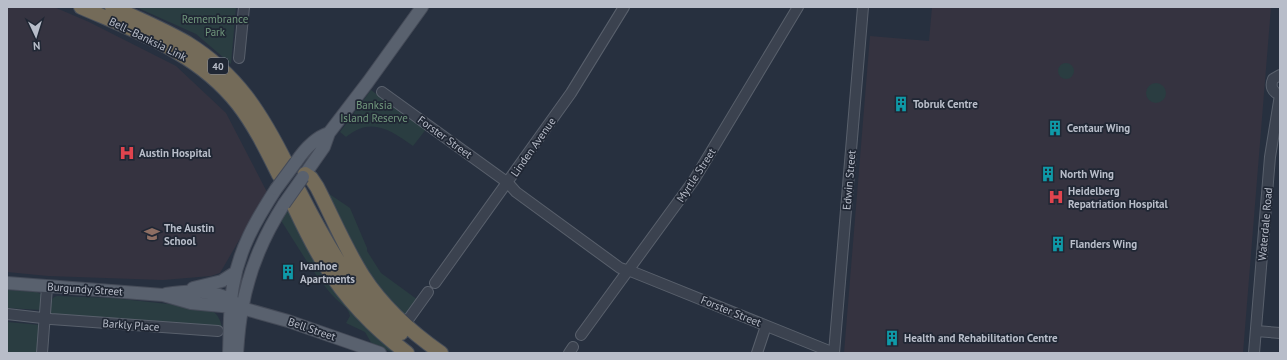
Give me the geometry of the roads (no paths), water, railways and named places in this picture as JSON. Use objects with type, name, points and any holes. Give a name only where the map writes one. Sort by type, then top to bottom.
[{"type":"highway","name":"Bell–Banksia Link","points":[[81,7],[172,48],[193,61],[230,94],[285,173]]},
{"type":"highway","name":"Bell–Banksia Link","points":[[112,7],[186,43],[221,69],[243,92],[258,112],[285,173]]},
{"type":"highway","points":[[303,175],[311,178],[352,257],[364,277],[384,304],[419,337],[441,353]]},
{"type":"highway","points":[[292,199],[313,245],[325,266],[374,326],[407,353]]},
{"type":"highway","points":[[292,199],[359,291],[375,309],[414,344],[429,353]]},
{"type":"main road","points":[[229,353],[230,336],[236,306],[250,276],[267,232],[292,199],[303,175],[326,144],[329,133],[422,7]]},
{"type":"main road","points":[[237,353],[240,326],[236,306],[236,272],[250,231],[285,173],[306,149],[320,136],[329,133]]},
{"type":"main road","points":[[306,149],[310,153],[321,152]]},
{"type":"main road","points":[[285,173],[303,175]]},
{"type":"main road","points":[[180,292],[222,281],[236,272]]},
{"type":"main road","name":"Burgundy Street","points":[[7,283],[163,294],[180,292],[217,293],[236,306]]},
{"type":"main road","name":"Burgundy Street","points":[[163,294],[191,303],[236,306]]},
{"type":"main road","points":[[213,305],[220,315],[230,336]]},
{"type":"main road","name":"Bell Street","points":[[236,306],[268,314],[380,353]]},
{"type":"main road","points":[[240,326],[249,319],[268,314]]},
{"type":"street","points":[[239,58],[244,7]]},
{"type":"street","name":"Linden Avenue","points":[[435,283],[571,93],[624,7]]},
{"type":"street","name":"Myrtle Street","points":[[581,336],[694,180],[798,7]]},
{"type":"street","name":"Edwin Street","points":[[834,353],[863,7]]},
{"type":"street","points":[[1280,75],[1273,79],[1271,86],[1274,92],[1280,95]]},
{"type":"street","name":"Forster Street","points":[[382,92],[508,182],[518,186],[624,264],[628,270],[834,353]]},
{"type":"street","name":"Waterdale Road","points":[[1254,353],[1275,158],[1280,95]]},
{"type":"street","points":[[42,353],[47,287]]},
{"type":"street","points":[[405,324],[428,292]]},
{"type":"street","points":[[7,314],[45,317]]},
{"type":"street","name":"Barkly Place","points":[[45,317],[218,332]]},
{"type":"street","points":[[757,353],[766,326]]},
{"type":"street","points":[[1256,331],[1280,333]]},
{"type":"place","name":"Tobruk Centre","points":[[901,104]]},
{"type":"place","name":"Centaur Wing","points":[[1055,128]]},
{"type":"place","name":"Austin Hospital","points":[[127,153]]},
{"type":"place","name":"North Wing","points":[[1048,174]]},
{"type":"place","name":"Heidelberg Repatriation Hospital","points":[[1056,197]]},
{"type":"place","name":"The Austin School","points":[[152,234]]},
{"type":"place","name":"Flanders Wing","points":[[1058,244]]},
{"type":"place","name":"Ivanhoe Apartments","points":[[288,272]]},
{"type":"place","name":"Health and Rehabilitation Centre","points":[[892,338]]},
{"type":"park label","name":"Remembrance Park","points":[[215,25]]},
{"type":"park label","name":"Banksia Island Reserve","points":[[374,111]]}]
